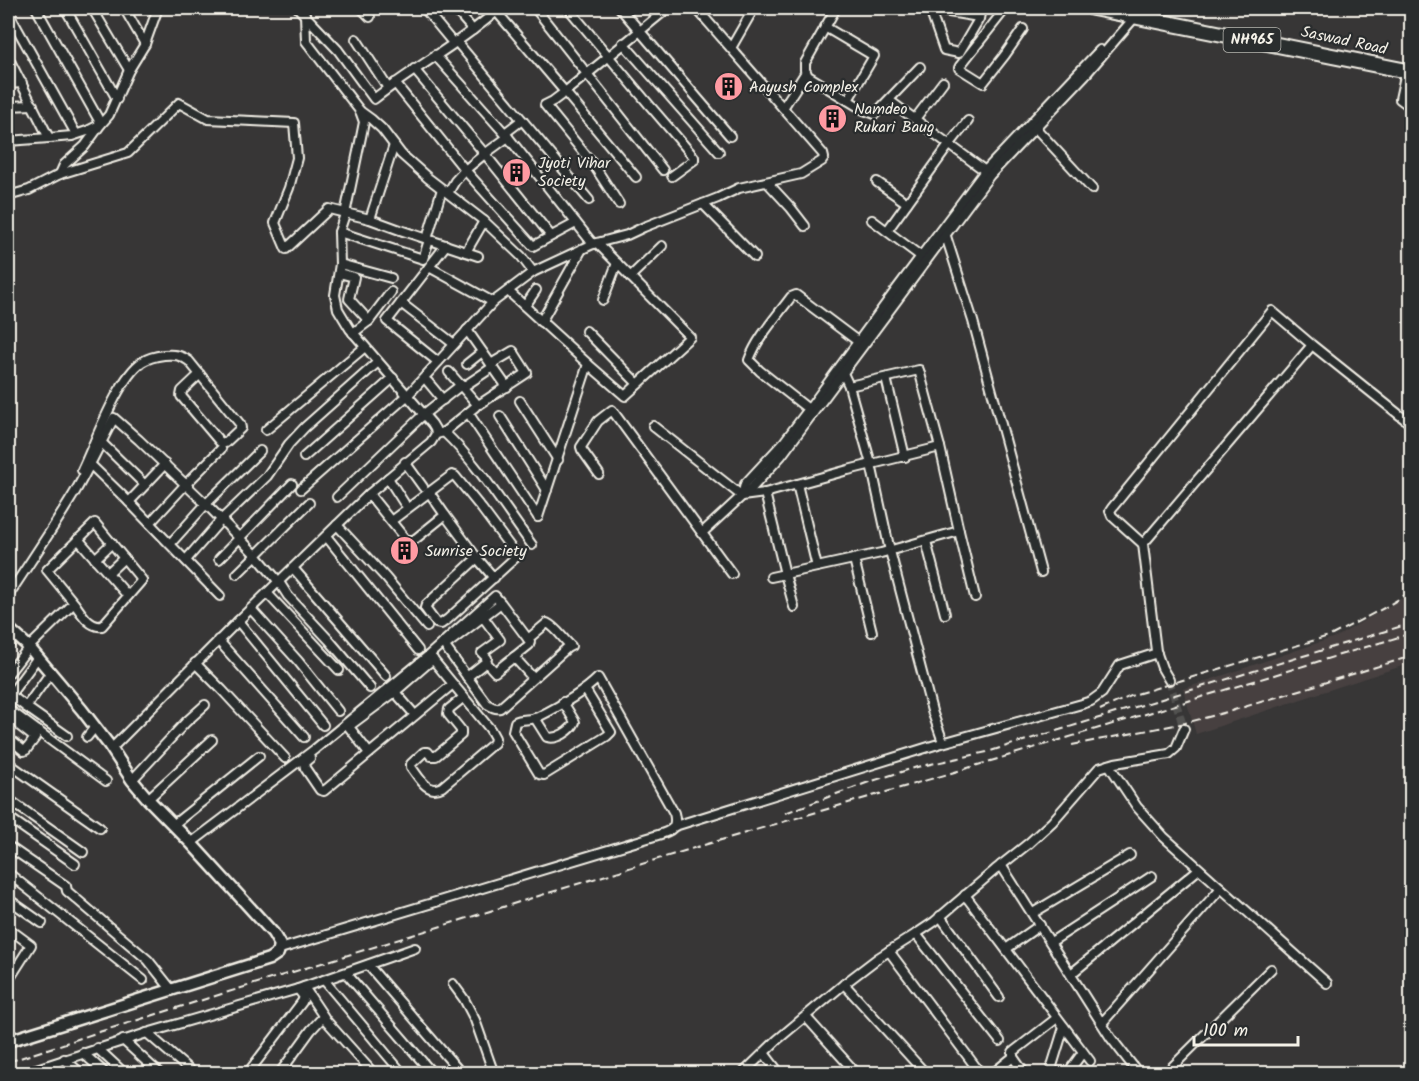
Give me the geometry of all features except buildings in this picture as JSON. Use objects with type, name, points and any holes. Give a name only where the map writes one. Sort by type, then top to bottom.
[{"type":"highway","name":"Saswad Road","points":[[1093,8],[1408,72]]},
{"type":"street","points":[[36,8],[101,124]]},
{"type":"street","points":[[65,8],[117,99]]},
{"type":"street","points":[[92,8],[129,70]]},
{"type":"street","points":[[124,8],[145,44]]},
{"type":"street","points":[[60,174],[64,165],[85,146],[109,115],[129,70],[145,44],[158,8]]},
{"type":"street","points":[[298,8],[338,50],[374,99],[473,30],[498,9],[636,177]]},
{"type":"street","points":[[361,8],[370,17]]},
{"type":"street","points":[[424,8],[589,200]]},
{"type":"street","points":[[454,8],[473,30]]},
{"type":"street","points":[[535,8],[663,170]]},
{"type":"street","points":[[568,8],[694,157],[694,160],[672,176]]},
{"type":"street","points":[[620,8],[730,136]]},
{"type":"street","points":[[619,204],[593,164],[545,105],[565,92],[668,8]]},
{"type":"street","points":[[301,489],[408,395],[493,302],[533,272],[582,249],[620,238],[739,188],[801,174],[822,161],[823,154],[696,8]]},
{"type":"street","points":[[731,48],[754,8]]},
{"type":"street","points":[[836,8],[805,63],[808,76],[875,114],[920,68]]},
{"type":"street","points":[[979,17],[930,10],[944,50],[957,53],[960,52],[979,17],[981,8]]},
{"type":"street","points":[[1006,8],[959,68],[983,83],[1023,29]]},
{"type":"street","points":[[8,12],[76,134]]},
{"type":"street","points":[[305,14],[306,41],[360,111],[382,129],[394,145],[421,172],[484,221],[521,256],[533,272]]},
{"type":"street","points":[[702,532],[742,496],[745,484],[812,411],[860,343],[988,173],[1132,16]]},
{"type":"street","points":[[825,27],[874,56],[848,100]]},
{"type":"street","points":[[356,39],[391,85],[533,246],[576,223]]},
{"type":"street","points":[[623,43],[719,153]]},
{"type":"street","points":[[435,55],[507,135],[576,223],[690,338],[625,396],[508,291]]},
{"type":"street","points":[[8,59],[49,138]]},
{"type":"street","points":[[414,69],[551,236]]},
{"type":"street","points":[[783,108],[806,72]]},
{"type":"street","points":[[1408,72],[1400,99],[1412,108]]},
{"type":"street","points":[[915,119],[943,82]]},
{"type":"street","points":[[8,84],[22,83]]},
{"type":"street","points":[[890,101],[988,173]]},
{"type":"street","points":[[8,196],[30,190],[60,174],[128,153],[178,103],[208,119],[294,123],[297,158],[289,188],[275,223],[286,249],[328,209],[370,219],[478,256]]},
{"type":"street","points":[[8,106],[33,105]]},
{"type":"street","points":[[360,111],[364,122],[345,214],[339,232],[340,264],[335,295],[338,309],[353,333],[435,429],[456,443],[532,545]]},
{"type":"street","points":[[339,232],[423,259],[445,191],[465,170],[522,120]]},
{"type":"street","points":[[887,231],[968,121]]},
{"type":"street","points":[[8,141],[76,134],[101,124]]},
{"type":"street","points":[[1033,126],[1092,189]]},
{"type":"street","points":[[370,219],[394,145]]},
{"type":"street","points":[[767,182],[805,226]]},
{"type":"street","points":[[877,182],[907,203]]},
{"type":"street","points":[[703,204],[755,257]]},
{"type":"street","points":[[872,220],[923,258]]},
{"type":"street","points":[[466,252],[484,221]]},
{"type":"street","points":[[944,231],[973,321],[1041,572]]},
{"type":"street","points":[[438,362],[387,321],[446,245]]},
{"type":"street","points":[[630,277],[662,246]]},
{"type":"street","points":[[542,322],[582,249]]},
{"type":"street","points":[[603,300],[617,263]]},
{"type":"street","points":[[340,264],[391,278]]},
{"type":"street","points":[[429,267],[493,302]]},
{"type":"street","points":[[339,273],[354,277],[349,299],[369,321]]},
{"type":"street","points":[[525,306],[536,290]]},
{"type":"street","points":[[353,333],[369,321],[391,292]]},
{"type":"street","points":[[812,411],[749,360],[762,337],[791,297],[796,295],[860,343]]},
{"type":"street","points":[[401,303],[454,344]]},
{"type":"street","points":[[1169,680],[1156,651],[1143,544],[1110,513],[1272,311],[1412,425]]},
{"type":"street","points":[[467,330],[507,387]]},
{"type":"street","points":[[586,332],[638,384]]},
{"type":"street","points":[[1143,544],[1312,345]]},
{"type":"street","points":[[266,430],[365,346]]},
{"type":"street","points":[[337,497],[424,414],[462,386],[512,351],[527,372],[478,404],[462,386],[449,372]]},
{"type":"street","points":[[467,364],[482,352]]},
{"type":"street","points":[[79,486],[80,475],[117,393],[136,366],[156,356],[175,354],[183,356],[200,374],[241,426],[225,443],[220,442],[181,396],[182,391],[200,374]]},
{"type":"street","points":[[186,560],[221,520],[267,476],[291,442],[378,362]]},
{"type":"street","points":[[471,417],[538,518],[588,364]]},
{"type":"street","points":[[842,370],[849,386],[871,464],[890,551],[932,711],[943,742]]},
{"type":"street","points":[[849,386],[919,370],[940,447],[975,597]]},
{"type":"street","points":[[304,457],[393,378]]},
{"type":"street","points":[[886,378],[905,457]]},
{"type":"street","points":[[428,382],[443,400]]},
{"type":"street","points":[[520,400],[558,460]]},
{"type":"street","points":[[111,749],[218,640],[369,494],[440,433],[475,407]]},
{"type":"street","points":[[598,474],[581,447],[598,421],[612,410],[732,574]]},
{"type":"street","points":[[501,416],[547,490]]},
{"type":"street","points":[[8,596],[79,486],[114,418],[186,484],[255,555],[288,596],[370,688]]},
{"type":"street","points":[[653,426],[742,496],[765,493],[940,447]]},
{"type":"street","points":[[101,442],[145,485]]},
{"type":"street","points":[[291,442],[298,450]]},
{"type":"street","points":[[150,523],[221,449]]},
{"type":"street","points":[[170,544],[206,504],[260,451]]},
{"type":"street","points":[[405,462],[494,578]]},
{"type":"street","points":[[129,502],[165,464]]},
{"type":"street","points":[[91,465],[220,596]]},
{"type":"street","points":[[391,521],[426,490],[452,475],[482,509],[514,552],[516,557],[494,578],[448,619],[441,624],[436,622],[424,608],[477,558]]},
{"type":"street","points":[[388,478],[404,504]]},
{"type":"street","points":[[219,559],[292,484]]},
{"type":"street","points":[[797,484],[817,567]]},
{"type":"street","points":[[765,493],[794,607]]},
{"type":"street","points":[[369,494],[406,540],[414,540],[445,515]]},
{"type":"street","points":[[237,574],[309,503]]},
{"type":"street","points":[[95,523],[112,543],[142,580],[102,626],[97,627],[92,625],[47,570],[95,523]]},
{"type":"street","points":[[337,525],[427,627]]},
{"type":"street","points":[[771,578],[890,551],[959,531]]},
{"type":"street","points":[[326,536],[418,650]]},
{"type":"street","points":[[78,539],[128,596]]},
{"type":"street","points":[[926,541],[945,614]]},
{"type":"street","points":[[95,559],[112,543]]},
{"type":"street","points":[[108,573],[124,558]]},
{"type":"street","points":[[854,559],[872,632]]},
{"type":"street","points":[[293,568],[386,676]]},
{"type":"street","points":[[267,593],[339,670]]},
{"type":"street","points":[[191,843],[395,692],[492,597],[495,596],[501,603],[530,642],[529,645],[495,672],[482,653],[500,640],[483,617]]},
{"type":"street","points":[[8,674],[28,647],[74,603]]},
{"type":"street","points":[[501,603],[446,645],[447,651],[487,704],[500,708],[571,646],[556,629],[547,623],[528,639]]},
{"type":"street","points":[[251,609],[298,661],[338,711]]},
{"type":"street","points":[[238,621],[323,725]]},
{"type":"street","points":[[12,631],[51,672],[148,799],[273,933],[280,949]]},
{"type":"street","points":[[8,646],[12,631]]},
{"type":"street","points":[[218,640],[304,736]]},
{"type":"street","points":[[12,1040],[269,959],[280,949],[658,835],[675,826],[943,742],[1091,700],[1101,693],[1120,665],[1157,653]]},
{"type":"street","points":[[38,657],[10,692],[26,707],[67,736]]},
{"type":"street","points":[[431,657],[464,697],[494,734],[495,741],[442,787],[435,790],[423,783],[411,764],[424,752],[436,756],[461,735],[461,730],[448,714],[449,709],[464,697]]},
{"type":"street","points":[[431,657],[307,757],[304,763],[305,768],[320,790],[324,791],[453,684]]},
{"type":"street","points":[[514,657],[533,678]]},
{"type":"street","points":[[467,677],[486,662]]},
{"type":"street","points":[[195,663],[285,758]]},
{"type":"street","points":[[26,707],[51,672]]},
{"type":"street","points":[[585,689],[611,732],[544,776],[539,774],[513,731],[515,722],[535,718],[585,689],[598,678],[670,805],[676,820],[675,826]]},
{"type":"street","points":[[395,692],[415,715]]},
{"type":"street","points":[[535,718],[547,737],[560,735],[573,727],[575,722],[563,702]]},
{"type":"street","points":[[132,780],[205,705]]},
{"type":"street","points":[[8,709],[10,720],[35,738],[24,751],[8,738]]},
{"type":"street","points":[[10,720],[106,781]]},
{"type":"street","points":[[87,737],[95,727]]},
{"type":"street","points":[[349,727],[369,753]]},
{"type":"street","points":[[742,1074],[751,1070],[764,1053],[844,984],[940,916],[1029,843],[1052,822],[1099,768],[1169,754],[1176,748],[1184,729]]},
{"type":"street","points":[[148,799],[212,740]]},
{"type":"street","points":[[173,825],[259,756]]},
{"type":"street","points":[[8,763],[100,828]]},
{"type":"street","points":[[1108,765],[1150,822],[1327,983]]},
{"type":"street","points":[[8,799],[83,852]]},
{"type":"street","points":[[8,817],[75,864]]},
{"type":"street","points":[[8,846],[66,886],[67,891],[148,960],[171,989]]},
{"type":"street","points":[[1033,913],[1130,855]]},
{"type":"street","points":[[1001,865],[1102,1023],[1139,1074]]},
{"type":"street","points":[[1071,974],[1199,869]]},
{"type":"street","points":[[8,873],[143,980]]},
{"type":"street","points":[[1051,942],[1152,876]]},
{"type":"street","points":[[1102,1023],[1221,888]]},
{"type":"street","points":[[965,895],[1090,1061]]},
{"type":"street","points":[[8,899],[42,923]]},
{"type":"street","points":[[940,916],[999,997]]},
{"type":"street","points":[[1006,949],[1041,925]]},
{"type":"street","points":[[8,928],[31,945],[10,972],[8,981]]},
{"type":"street","points":[[916,934],[1000,1041]]},
{"type":"street","points":[[21,1074],[123,1040],[301,988],[415,948]]},
{"type":"street","points":[[890,951],[981,1074]]},
{"type":"street","points":[[368,965],[461,1073]]},
{"type":"street","points":[[1166,1074],[1271,969]]},
{"type":"street","points":[[346,973],[433,1074]]},
{"type":"street","points":[[324,980],[403,1074]]},
{"type":"street","points":[[453,984],[475,1020],[494,1074]]},
{"type":"street","points":[[844,984],[926,1074]]},
{"type":"street","points":[[301,988],[374,1074]]},
{"type":"street","points":[[247,1074],[302,1002],[304,997],[301,988]]},
{"type":"street","points":[[279,1074],[311,1030],[324,1017]]},
{"type":"street","points":[[806,1017],[857,1074]]},
{"type":"street","points":[[1025,1074],[1012,1052],[1057,1018]]},
{"type":"street","points":[[1056,1074],[1052,1066],[1064,1027]]},
{"type":"street","points":[[147,1033],[194,1074]]},
{"type":"street","points":[[123,1040],[160,1074]]},
{"type":"street","points":[[97,1048],[125,1074]]},
{"type":"street","points":[[1067,1074],[1083,1052]]},
{"type":"street","points":[[82,1053],[106,1074]]},
{"type":"street","points":[[764,1053],[780,1074]]},
{"type":"street","points":[[992,1074],[1013,1057]]},
{"type":"street","points":[[64,1059],[82,1074]]},
{"type":"street","points":[[40,1067],[48,1074]]},
{"type":"shaded area","points":[[1411,593],[1411,663],[1196,734],[1183,689],[1338,636]]},
{"type":"tunnel","points":[[1169,680],[1184,729]]},
{"type":"railway","points":[[1100,710],[1133,695],[1332,635],[1412,591]]},
{"type":"railway","points":[[785,813],[917,767],[987,752],[1412,623]]},
{"type":"railway","points":[[8,1062],[697,847],[948,774],[1412,633]]},
{"type":"railway","points":[[1072,745],[1185,723],[1231,711],[1412,656]]},
{"type":"place","name":"Aayush Complex","points":[[728,87]]},
{"type":"place","name":"Namdeo Rukari Baug","points":[[833,118]]},
{"type":"place","name":"Jyoti Vihar Society","points":[[517,172]]},
{"type":"place","name":"Sunrise Society","points":[[404,551]]}]
